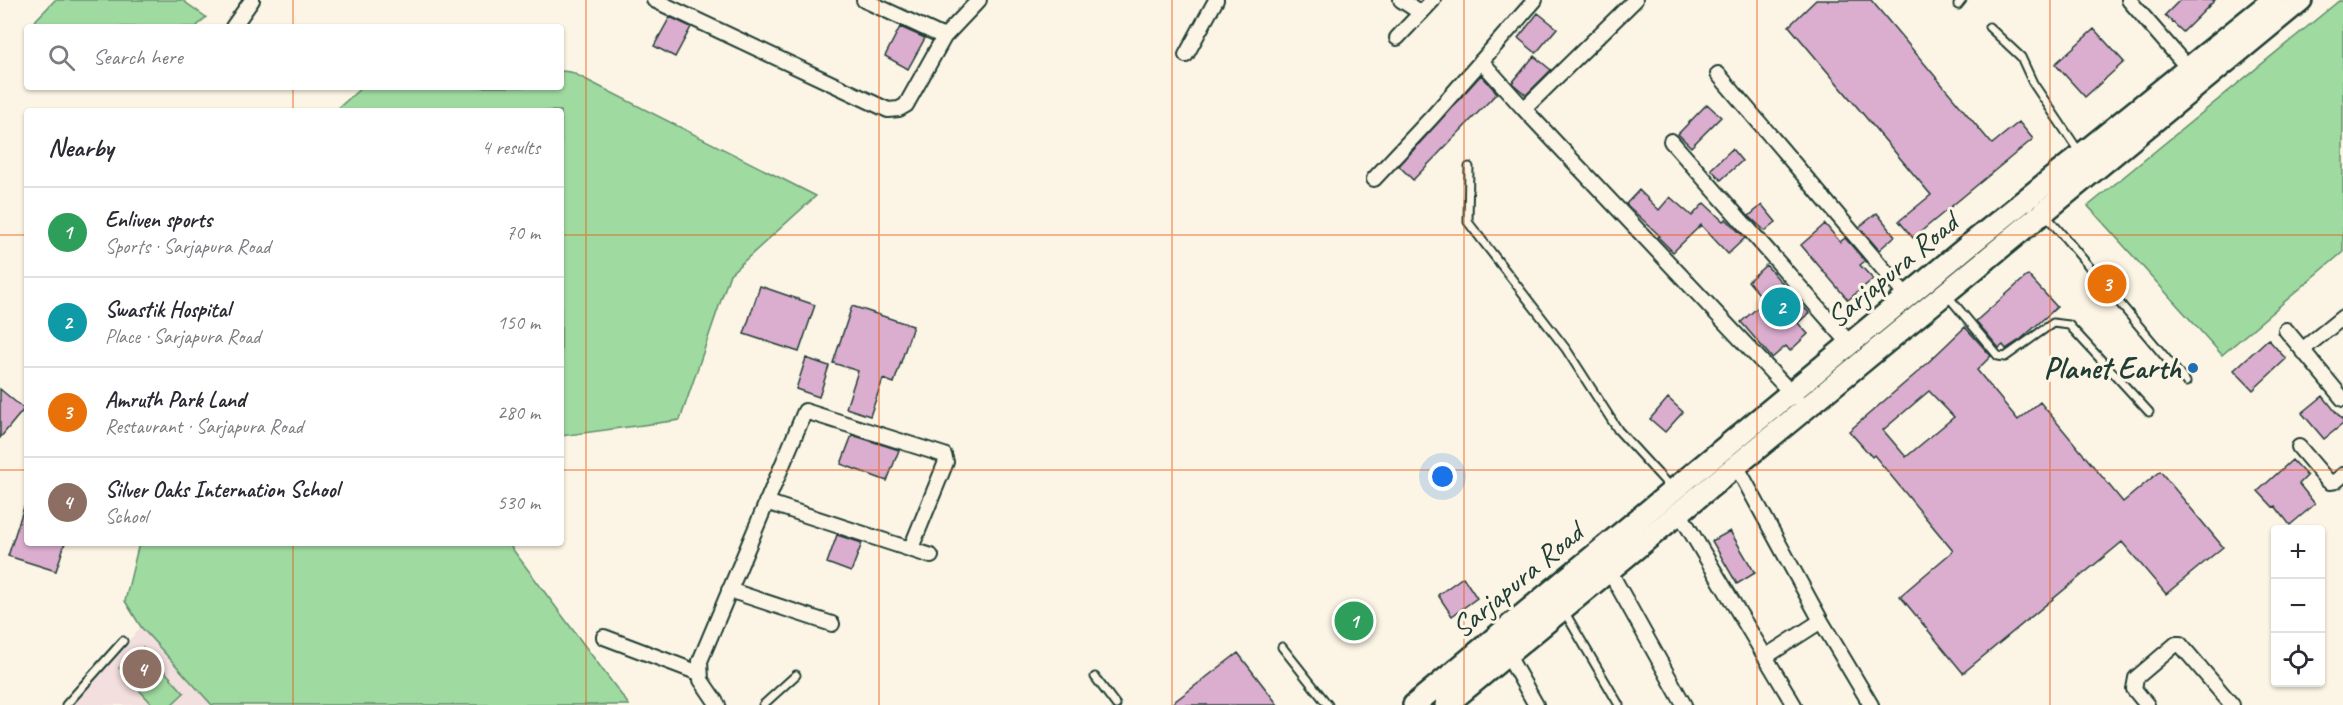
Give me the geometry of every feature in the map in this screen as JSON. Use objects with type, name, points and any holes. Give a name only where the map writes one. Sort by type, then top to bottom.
[{"type":"main road","name":"Sarjapura Road","points":[[1414,705],[1791,392],[2272,0]]},
{"type":"main road","name":"Sarjapura Road","points":[[1454,702],[1562,608],[2301,0]]},
{"type":"street","points":[[235,24],[252,0]]},
{"type":"street","points":[[654,0],[888,110],[899,109],[906,105],[944,37],[979,0]]},
{"type":"street","points":[[864,0],[944,37]]},
{"type":"street","points":[[1186,56],[1216,0]]},
{"type":"street","points":[[1401,0],[1421,13]]},
{"type":"street","points":[[1396,38],[1433,0]]},
{"type":"street","points":[[1374,179],[1535,0]]},
{"type":"street","points":[[1524,109],[1635,0]]},
{"type":"street","points":[[2129,0],[2188,68]]},
{"type":"street","points":[[1481,61],[1805,409]]},
{"type":"street","points":[[1718,74],[1907,297]]},
{"type":"street","points":[[1671,141],[1851,345]]},
{"type":"street","points":[[2302,350],[2343,317]]},
{"type":"street","points":[[2286,330],[2343,399]]},
{"type":"street","points":[[718,705],[701,680],[700,661],[802,413],[808,411],[944,455],[946,458],[911,548]]},
{"type":"street","points":[[2299,447],[2326,480],[2336,481],[2343,475]]},
{"type":"street","points":[[1736,465],[1821,621],[1871,705]]},
{"type":"street","points":[[766,502],[931,556]]},
{"type":"street","points":[[1679,512],[1794,705]]},
{"type":"street","points":[[1608,570],[1684,705]]},
{"type":"street","points":[[729,590],[832,624]]},
{"type":"street","points":[[1765,657],[1821,621]]},
{"type":"street","points":[[604,637],[699,673]]},
{"type":"street","points":[[2147,705],[2134,689],[2136,678],[2176,644],[2180,644],[2232,705]]},
{"type":"street","points":[[1507,654],[1536,705]]},
{"type":"lane","points":[[1989,27],[2021,57],[2032,82],[2081,154]]},
{"type":"lane","points":[[1469,166],[1467,222],[1566,349],[1618,430],[1673,490]]},
{"type":"lane","points":[[2044,212],[2186,382]]},
{"type":"lane","points":[[1945,293],[1998,356],[2006,357],[2053,323],[2069,326],[2149,412]]},
{"type":"lane","points":[[1562,608],[1619,705]]},
{"type":"lane","points":[[66,705],[123,641]]},
{"type":"lane","points":[[1282,647],[1328,705]]},
{"type":"lane","points":[[763,705],[796,675]]},
{"type":"lane","points":[[1095,676],[1116,705]]},
{"type":"shaded area","points":[[141,627],[212,705],[72,705]]},
{"type":"green space","points":[[55,0],[182,0],[206,17],[199,24],[32,24]]},
{"type":"green space","points":[[2340,0],[2343,0],[2343,252],[2222,355],[2088,206]]},
{"type":"green space","points":[[564,71],[571,72],[816,196],[730,274],[680,420],[564,436],[564,108],[338,108],[359,90],[564,90]]},
{"type":"green space","points":[[138,546],[510,546],[629,705],[212,705],[141,627],[125,601]]},
{"type":"green space","points":[[143,647],[184,693],[171,705],[153,705],[119,668]]},
{"type":"building","points":[[1816,0],[1871,0],[1992,144],[2019,122],[2033,139],[1913,238],[1899,221],[1931,195],[1789,26]]},
{"type":"building","points":[[2180,0],[2215,0],[2183,32],[2165,15]]},
{"type":"building","points":[[1538,13],[1557,28],[1536,53],[1518,38]]},
{"type":"building","points":[[670,17],[691,27],[675,57],[654,46]]},
{"type":"building","points":[[900,27],[925,38],[908,69],[885,56]]},
{"type":"building","points":[[2094,29],[2124,62],[2085,97],[2055,64]]},
{"type":"building","points":[[1534,56],[1551,70],[1526,95],[1512,83]]},
{"type":"building","points":[[1481,75],[1497,93],[1413,180],[1399,166]]},
{"type":"building","points":[[1707,104],[1721,117],[1691,147],[1678,134]]},
{"type":"building","points":[[1732,149],[1742,161],[1721,180],[1711,169]]},
{"type":"building","points":[[1639,190],[1659,210],[1670,197],[1692,216],[1704,203],[1723,221],[1726,219],[1745,238],[1728,254],[1701,225],[1673,252],[1658,237],[1660,236],[1626,204]]},
{"type":"building","points":[[1762,205],[1776,222],[1765,231],[1749,216]]},
{"type":"building","points":[[1877,213],[1895,236],[1879,250],[1859,227]]},
{"type":"building","points":[[1825,224],[1840,242],[1845,238],[1865,261],[1860,265],[1873,279],[1848,300],[1801,245]]},
{"type":"building","points":[[1766,265],[1809,313],[1798,323],[1808,334],[1790,351],[1786,346],[1772,358],[1741,322],[1765,301],[1748,281]]},
{"type":"building","points":[[2028,275],[2057,307],[2020,340],[2006,349],[2003,345],[1999,348],[1976,321]]},
{"type":"building","points":[[760,286],[815,305],[799,352],[744,334]]},
{"type":"building","points":[[852,306],[913,326],[894,383],[883,379],[870,416],[846,408],[858,371],[833,363]]},
{"type":"building","points":[[1965,327],[1991,356],[1977,370],[2018,420],[2040,402],[2123,502],[2160,471],[2223,547],[2166,594],[2122,542],[1963,673],[1900,596],[1953,551],[1874,455],[1872,457],[1849,431],[1919,371]],"holes":[[[1929,391],[1954,417],[1906,457],[1883,430]]]},
{"type":"building","points":[[2268,339],[2286,359],[2253,390],[2234,370]]},
{"type":"building","points":[[806,358],[829,366],[819,397],[796,389]]},
{"type":"building","points":[[0,389],[24,409],[0,438]]},
{"type":"building","points":[[2323,396],[2343,421],[2343,424],[2324,439],[2302,413]]},
{"type":"building","points":[[1668,398],[1683,412],[1665,432],[1650,419]]},
{"type":"building","points":[[852,435],[899,450],[887,481],[841,464]]},
{"type":"building","points":[[2292,460],[2307,476],[2299,484],[2315,504],[2290,525],[2275,506],[2273,507],[2258,491]]},
{"type":"building","points":[[24,507],[24,546],[64,546],[56,571],[8,556]]},
{"type":"building","points":[[1730,531],[1755,573],[1737,584],[1712,541]]},
{"type":"building","points":[[837,535],[862,543],[851,572],[827,563]]},
{"type":"building","points":[[1463,577],[1477,598],[1452,616],[1438,595]]},
{"type":"building","points":[[1238,653],[1278,705],[1170,705]]},
{"type":"place","name":"Amruth Park Land","points":[[2107,284]]},
{"type":"place","name":"Swastik Hospital","points":[[1781,307]]},
{"type":"place","name":"Planet Earth","points":[[2193,368]]},
{"type":"place","name":"Enliven sports","points":[[1354,621]]},
{"type":"place","name":"Silver Oaks Internation School","points":[[142,669]]}]
